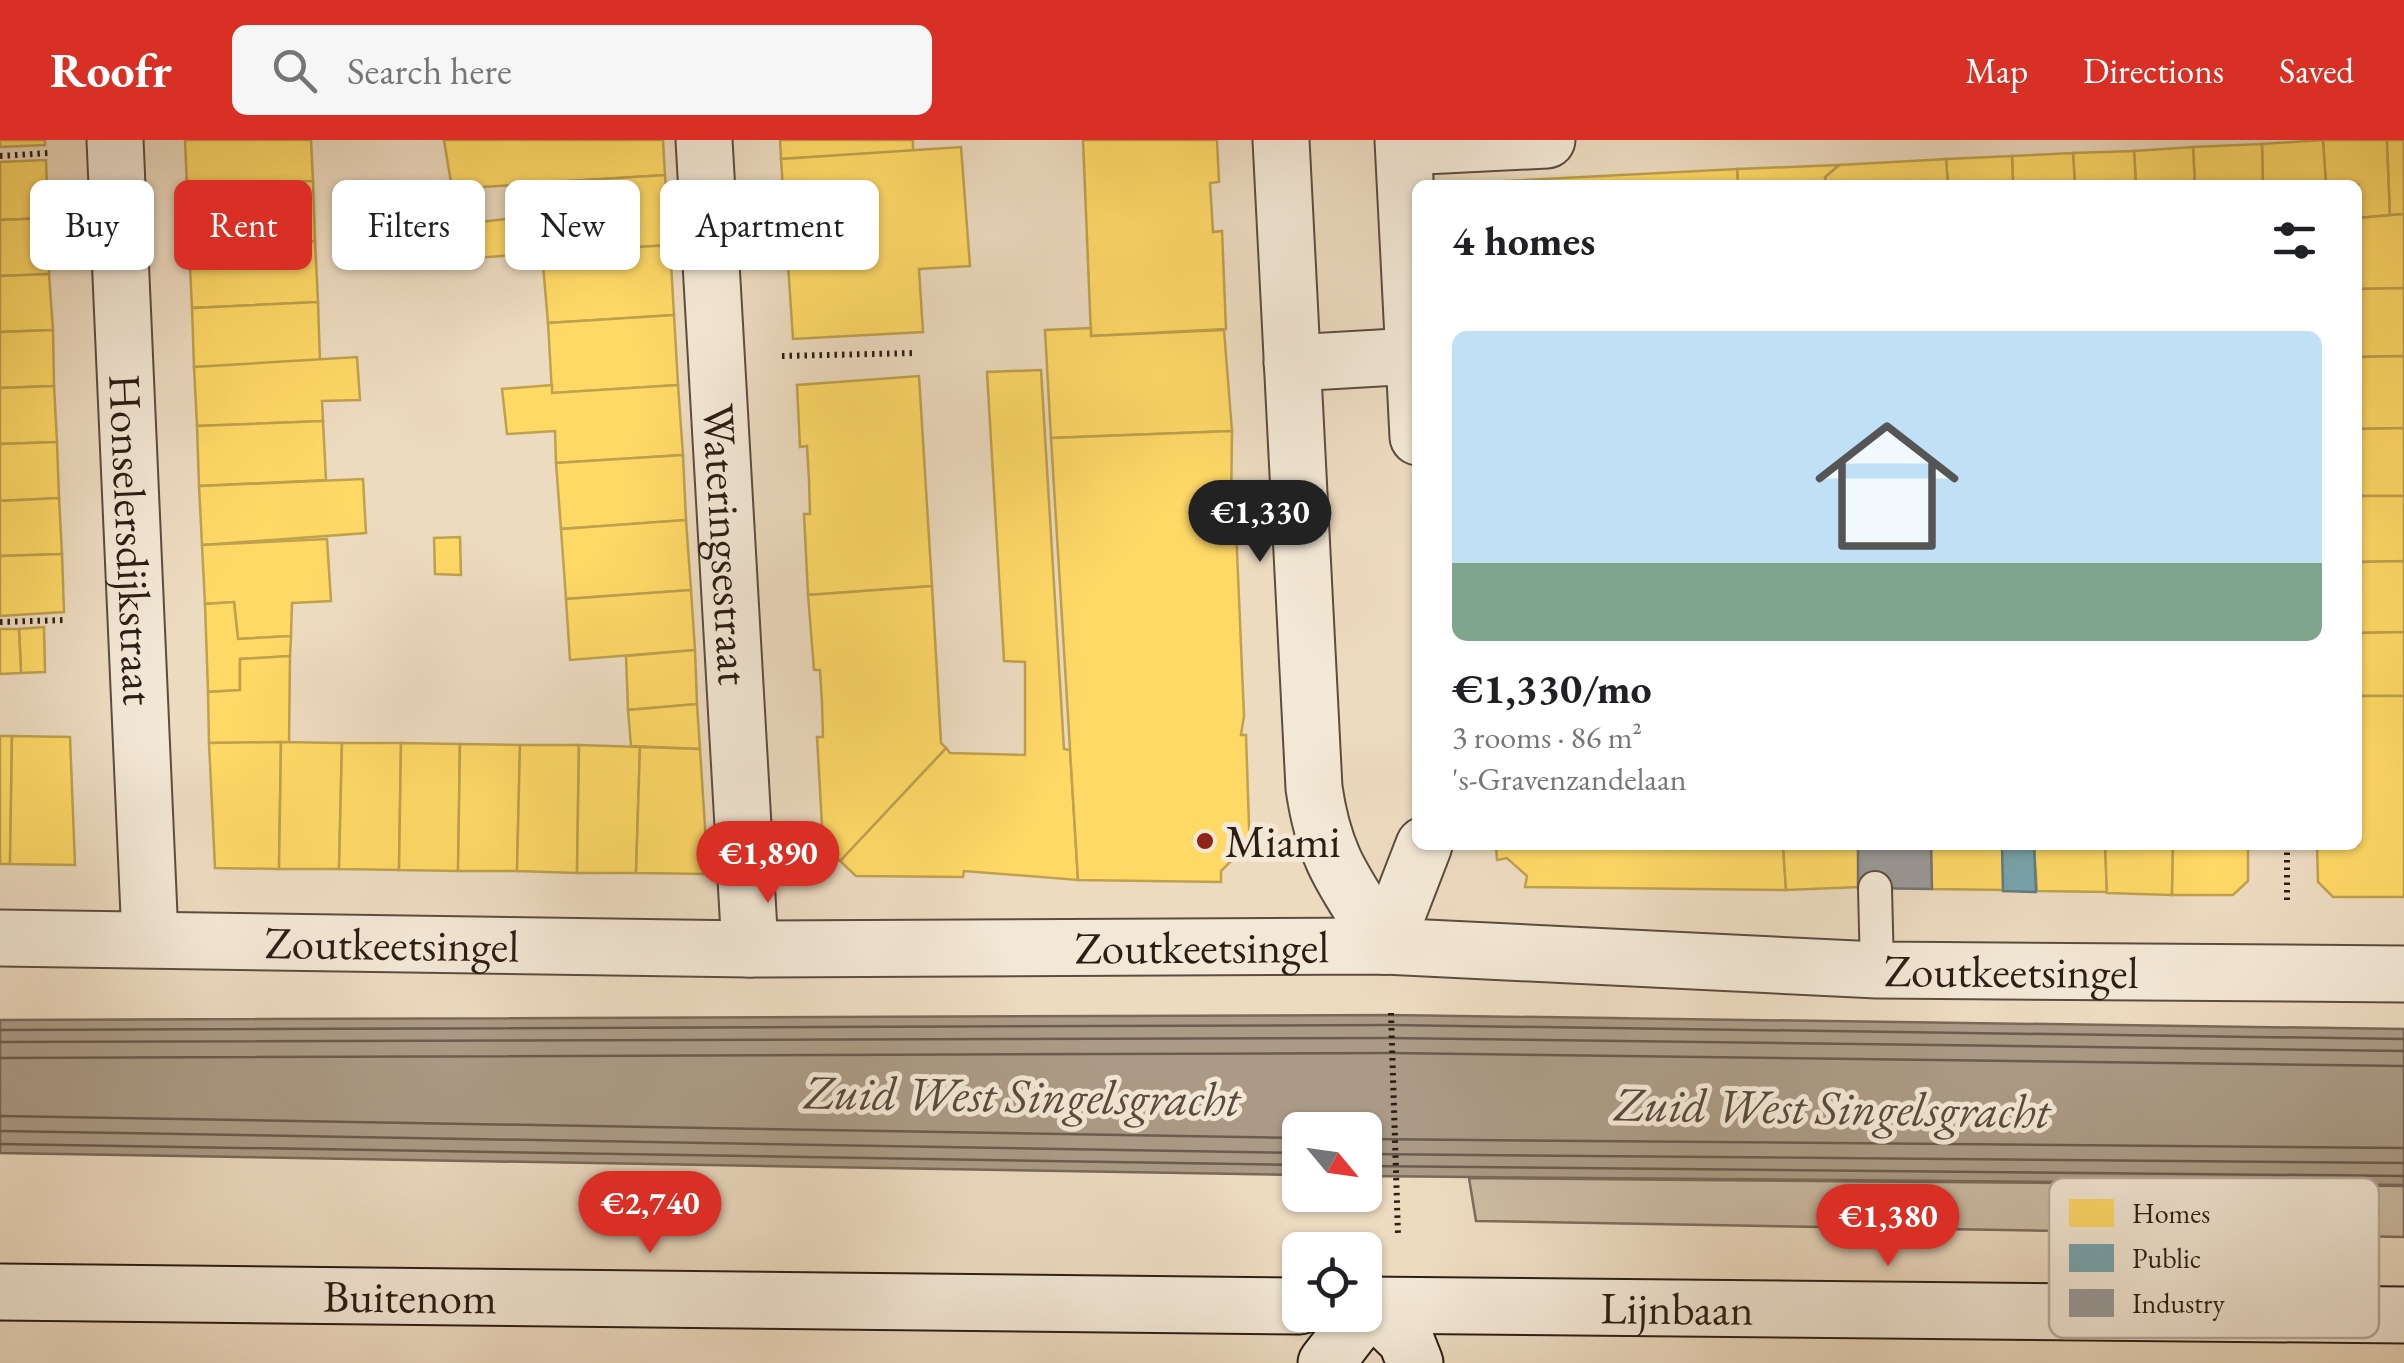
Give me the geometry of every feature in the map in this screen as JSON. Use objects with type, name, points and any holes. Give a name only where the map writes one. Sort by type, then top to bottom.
[{"type":"street","name":"Honselersdijkstraat","points":[[114,140],[150,938]]},
{"type":"street","name":"Wateringsestraat","points":[[704,140],[750,949]]},
{"type":"street","points":[[1281,140],[1320,826],[1335,871],[1386,946]]},
{"type":"street","points":[[1412,317],[1403,144],[1547,140]]},
{"type":"street","points":[[1292,362],[1412,356]]},
{"type":"street","points":[[1386,946],[1422,850]]},
{"type":"street","name":"Zoutkeetsingel","points":[[0,938],[750,949],[1386,946],[1876,970],[2404,974]]},
{"type":"street","name":"Buitenom","points":[[0,1292],[1282,1306]]},
{"type":"street","name":"Lijnbaan","points":[[1382,1309],[2049,1313]]},
{"type":"street","name":"Lijnbaan","points":[[2379,1315],[2404,1315]]},
{"type":"street","points":[[1382,1321],[1406,1340],[1415,1363]]},
{"type":"street","points":[[1326,1363],[1349,1332]]},
{"type":"lane","points":[[1875,888],[1876,970]]},
{"type":"path","points":[[0,156],[60,152]]},
{"type":"path","points":[[717,358],[916,353]]},
{"type":"path","points":[[0,622],[78,620]]},
{"type":"path","points":[[1390,1009],[1398,1236]]},
{"type":"shaded area","points":[[1469,1178],[2049,1183],[2049,1231],[1476,1221]]},
{"type":"shaded area","points":[[2379,1186],[2404,1186],[2404,1237],[2379,1237]]},
{"type":"water","name":"Zuid West Singelsgracht","points":[[1390,1015],[2404,1029],[2404,1185],[2379,1185],[2379,1178],[2049,1178],[2049,1182],[1382,1176],[1382,1112],[1282,1112],[1282,1175],[0,1153],[0,1020]]},
{"type":"building: Homes","points":[[0,140],[45,140],[45,145],[0,147]]},
{"type":"building: Homes","points":[[185,140],[311,140],[313,181],[187,180]]},
{"type":"building: Homes","points":[[444,140],[663,140],[665,175],[505,180],[505,186],[485,187],[485,180],[451,180]]},
{"type":"building: Homes","points":[[780,140],[913,140],[913,151],[781,159]]},
{"type":"building: Homes","points":[[1083,140],[1217,140],[1219,182],[1210,183],[1213,232],[1222,231],[1226,329],[1091,336]]},
{"type":"building: Homes","points":[[2323,140],[2387,140],[2390,215],[2362,218],[2362,180],[2326,180]]},
{"type":"building: Homes","points":[[2323,140],[2326,180],[2263,180],[2262,144]]},
{"type":"building: Homes","points":[[2387,140],[2404,140],[2404,214],[2390,215]]},
{"type":"building: Homes","points":[[2262,144],[2263,180],[2195,180],[2193,147]]},
{"type":"building: Homes","points":[[961,147],[970,266],[919,269],[923,332],[793,339],[788,270],[879,270],[879,180],[782,180],[781,159]]},
{"type":"building: Homes","points":[[2193,147],[2195,180],[2136,180],[2134,151]]},
{"type":"building: Homes","points":[[2134,151],[2136,180],[2075,180],[2073,153]]},
{"type":"building: Homes","points":[[2073,153],[2075,180],[2013,180],[2012,156]]},
{"type":"building: Homes","points":[[2012,156],[2013,180],[1948,180],[1946,159]]},
{"type":"building: Homes","points":[[1946,159],[1948,180],[1825,180],[1839,165]]},
{"type":"building: Homes","points":[[46,160],[47,180],[30,180],[30,219],[0,220],[0,162]]},
{"type":"building: Homes","points":[[1839,165],[1825,180],[1738,180],[1737,169]]},
{"type":"building: Homes","points":[[1737,169],[1738,180],[1524,180]]},
{"type":"building: Homes","points":[[665,175],[665,180],[660,180],[660,246],[640,247],[640,180],[584,180]]},
{"type":"building: Homes","points":[[312,181],[315,241],[312,241]]},
{"type":"building: Homes","points":[[2404,214],[2404,288],[2362,289],[2362,218]]},
{"type":"building: Homes","points":[[30,219],[30,270],[49,270],[49,274],[0,276],[0,220]]},
{"type":"building: Homes","points":[[505,219],[505,256],[485,257],[485,221]]},
{"type":"building: Homes","points":[[312,241],[318,302],[192,308],[190,270],[312,270]]},
{"type":"building: Homes","points":[[660,246],[660,270],[671,270],[674,315],[548,323],[543,270],[640,270],[640,247]]},
{"type":"building: Homes","points":[[49,274],[53,330],[0,332],[0,276]]},
{"type":"building: Homes","points":[[2404,288],[2404,356],[2362,357],[2362,289]]},
{"type":"building: Homes","points":[[318,302],[320,362],[194,367],[192,308]]},
{"type":"building: Homes","points":[[674,315],[678,385],[552,393],[548,323]]},
{"type":"building: Homes","points":[[1091,328],[1091,336],[1224,330],[1232,431],[1051,438],[1045,330]]},
{"type":"building: Homes","points":[[53,330],[54,386],[0,388],[0,332]]},
{"type":"building: Homes","points":[[2404,356],[2404,428],[2362,429],[2362,357]]},
{"type":"building: Homes","points":[[357,357],[360,400],[322,401],[323,421],[197,426],[194,367]]},
{"type":"building: Homes","points":[[1041,370],[1064,749],[1070,750],[1078,880],[964,871],[963,877],[856,876],[840,861],[946,748],[950,753],[1025,755],[1025,662],[1004,661],[987,372]]},
{"type":"building: Homes","points":[[919,376],[932,586],[808,595],[804,514],[810,514],[809,480],[807,446],[800,447],[797,385]]},
{"type":"building: Homes","points":[[552,385],[552,393],[678,385],[683,455],[556,463],[555,431],[507,434],[502,389]]},
{"type":"building: Homes","points":[[54,386],[57,442],[0,444],[0,388]]},
{"type":"building: Homes","points":[[323,421],[326,480],[199,486],[197,426]]},
{"type":"building: Homes","points":[[2404,428],[2404,496],[2362,496],[2362,429]]},
{"type":"building: Homes","points":[[1232,431],[1231,510],[1236,528],[1244,716],[1241,735],[1246,735],[1250,855],[1239,853],[1221,871],[1221,882],[1078,880],[1051,438]]},
{"type":"building: Homes","points":[[57,442],[59,498],[0,501],[0,444]]},
{"type":"building: Homes","points":[[683,455],[686,520],[561,529],[556,463]]},
{"type":"building: Homes","points":[[363,479],[366,533],[202,545],[199,486]]},
{"type":"building: Homes","points":[[2362,496],[2404,496],[2404,561],[2362,562]]},
{"type":"building: Homes","points":[[59,498],[62,554],[0,556],[0,501]]},
{"type":"building: Homes","points":[[686,520],[691,590],[566,599],[561,529]]},
{"type":"building: Homes","points":[[460,537],[461,575],[435,574],[434,538]]},
{"type":"building: Homes","points":[[327,539],[331,601],[292,603],[291,636],[238,639],[234,602],[205,604],[202,545]]},
{"type":"building: Homes","points":[[62,554],[64,612],[0,616],[0,556]]},
{"type":"building: Homes","points":[[2404,561],[2404,632],[2362,633],[2362,562]]},
{"type":"building: Homes","points":[[932,586],[941,743],[946,748],[840,861],[823,844],[817,737],[823,737],[822,703],[820,670],[814,670],[808,595]]},
{"type":"building: Homes","points":[[691,590],[695,650],[570,660],[566,599]]},
{"type":"building: Homes","points":[[234,602],[238,639],[291,636],[290,656],[240,659],[240,690],[208,692],[205,604]]},
{"type":"building: Homes","points":[[44,627],[45,672],[21,673],[19,629]]},
{"type":"building: Homes","points":[[0,629],[19,629],[21,673],[0,674]]},
{"type":"building: Homes","points":[[2404,632],[2404,696],[2362,696],[2362,633]]},
{"type":"building: Homes","points":[[695,650],[697,704],[628,710],[626,656]]},
{"type":"building: Homes","points":[[290,656],[289,742],[209,743],[208,692],[240,690],[240,659]]},
{"type":"building: Homes","points":[[2362,696],[2404,696],[2404,897],[2333,897],[2318,882],[2317,850],[2362,850]]},
{"type":"building: Homes","points":[[697,704],[700,749],[631,746],[628,710]]},
{"type":"building: Homes","points":[[0,736],[12,736],[10,864],[0,864]]},
{"type":"building: Homes","points":[[12,736],[70,737],[75,865],[10,864]]},
{"type":"building: Homes","points":[[281,742],[279,869],[215,868],[209,743]]},
{"type":"building: Homes","points":[[281,742],[342,743],[339,869],[279,869]]},
{"type":"building: Homes","points":[[342,743],[401,743],[399,870],[339,869]]},
{"type":"building: Homes","points":[[401,743],[460,744],[458,871],[399,870]]},
{"type":"building: Homes","points":[[460,744],[520,745],[517,871],[458,871]]},
{"type":"building: Homes","points":[[520,745],[579,745],[577,873],[517,871]]},
{"type":"building: Homes","points":[[579,745],[640,747],[636,873],[577,873]]},
{"type":"building: Homes","points":[[640,747],[700,749],[708,874],[636,873]]},
{"type":"building: Homes","points":[[1496,850],[1783,850],[1786,890],[1525,887],[1527,876],[1507,858],[1497,860]]},
{"type":"building: Homes","points":[[1783,850],[1858,850],[1859,887],[1786,890]]},
{"type":"building: Homes","points":[[1931,850],[2002,850],[2004,890],[1932,889]]},
{"type":"building: Homes","points":[[2034,850],[2105,850],[2107,892],[2037,891]]},
{"type":"building: Homes","points":[[2105,850],[2173,850],[2172,895],[2107,893]]},
{"type":"building: Homes","points":[[2173,850],[2248,850],[2248,881],[2233,895],[2172,895]]},
{"type":"building: Public","points":[[2002,850],[2034,850],[2036,892],[2003,891]]},
{"type":"building: Industry","points":[[1858,850],[1931,850],[1932,889],[1858,888]]},
{"type":"place","name":"Miami","points":[[1205,841]]}]
